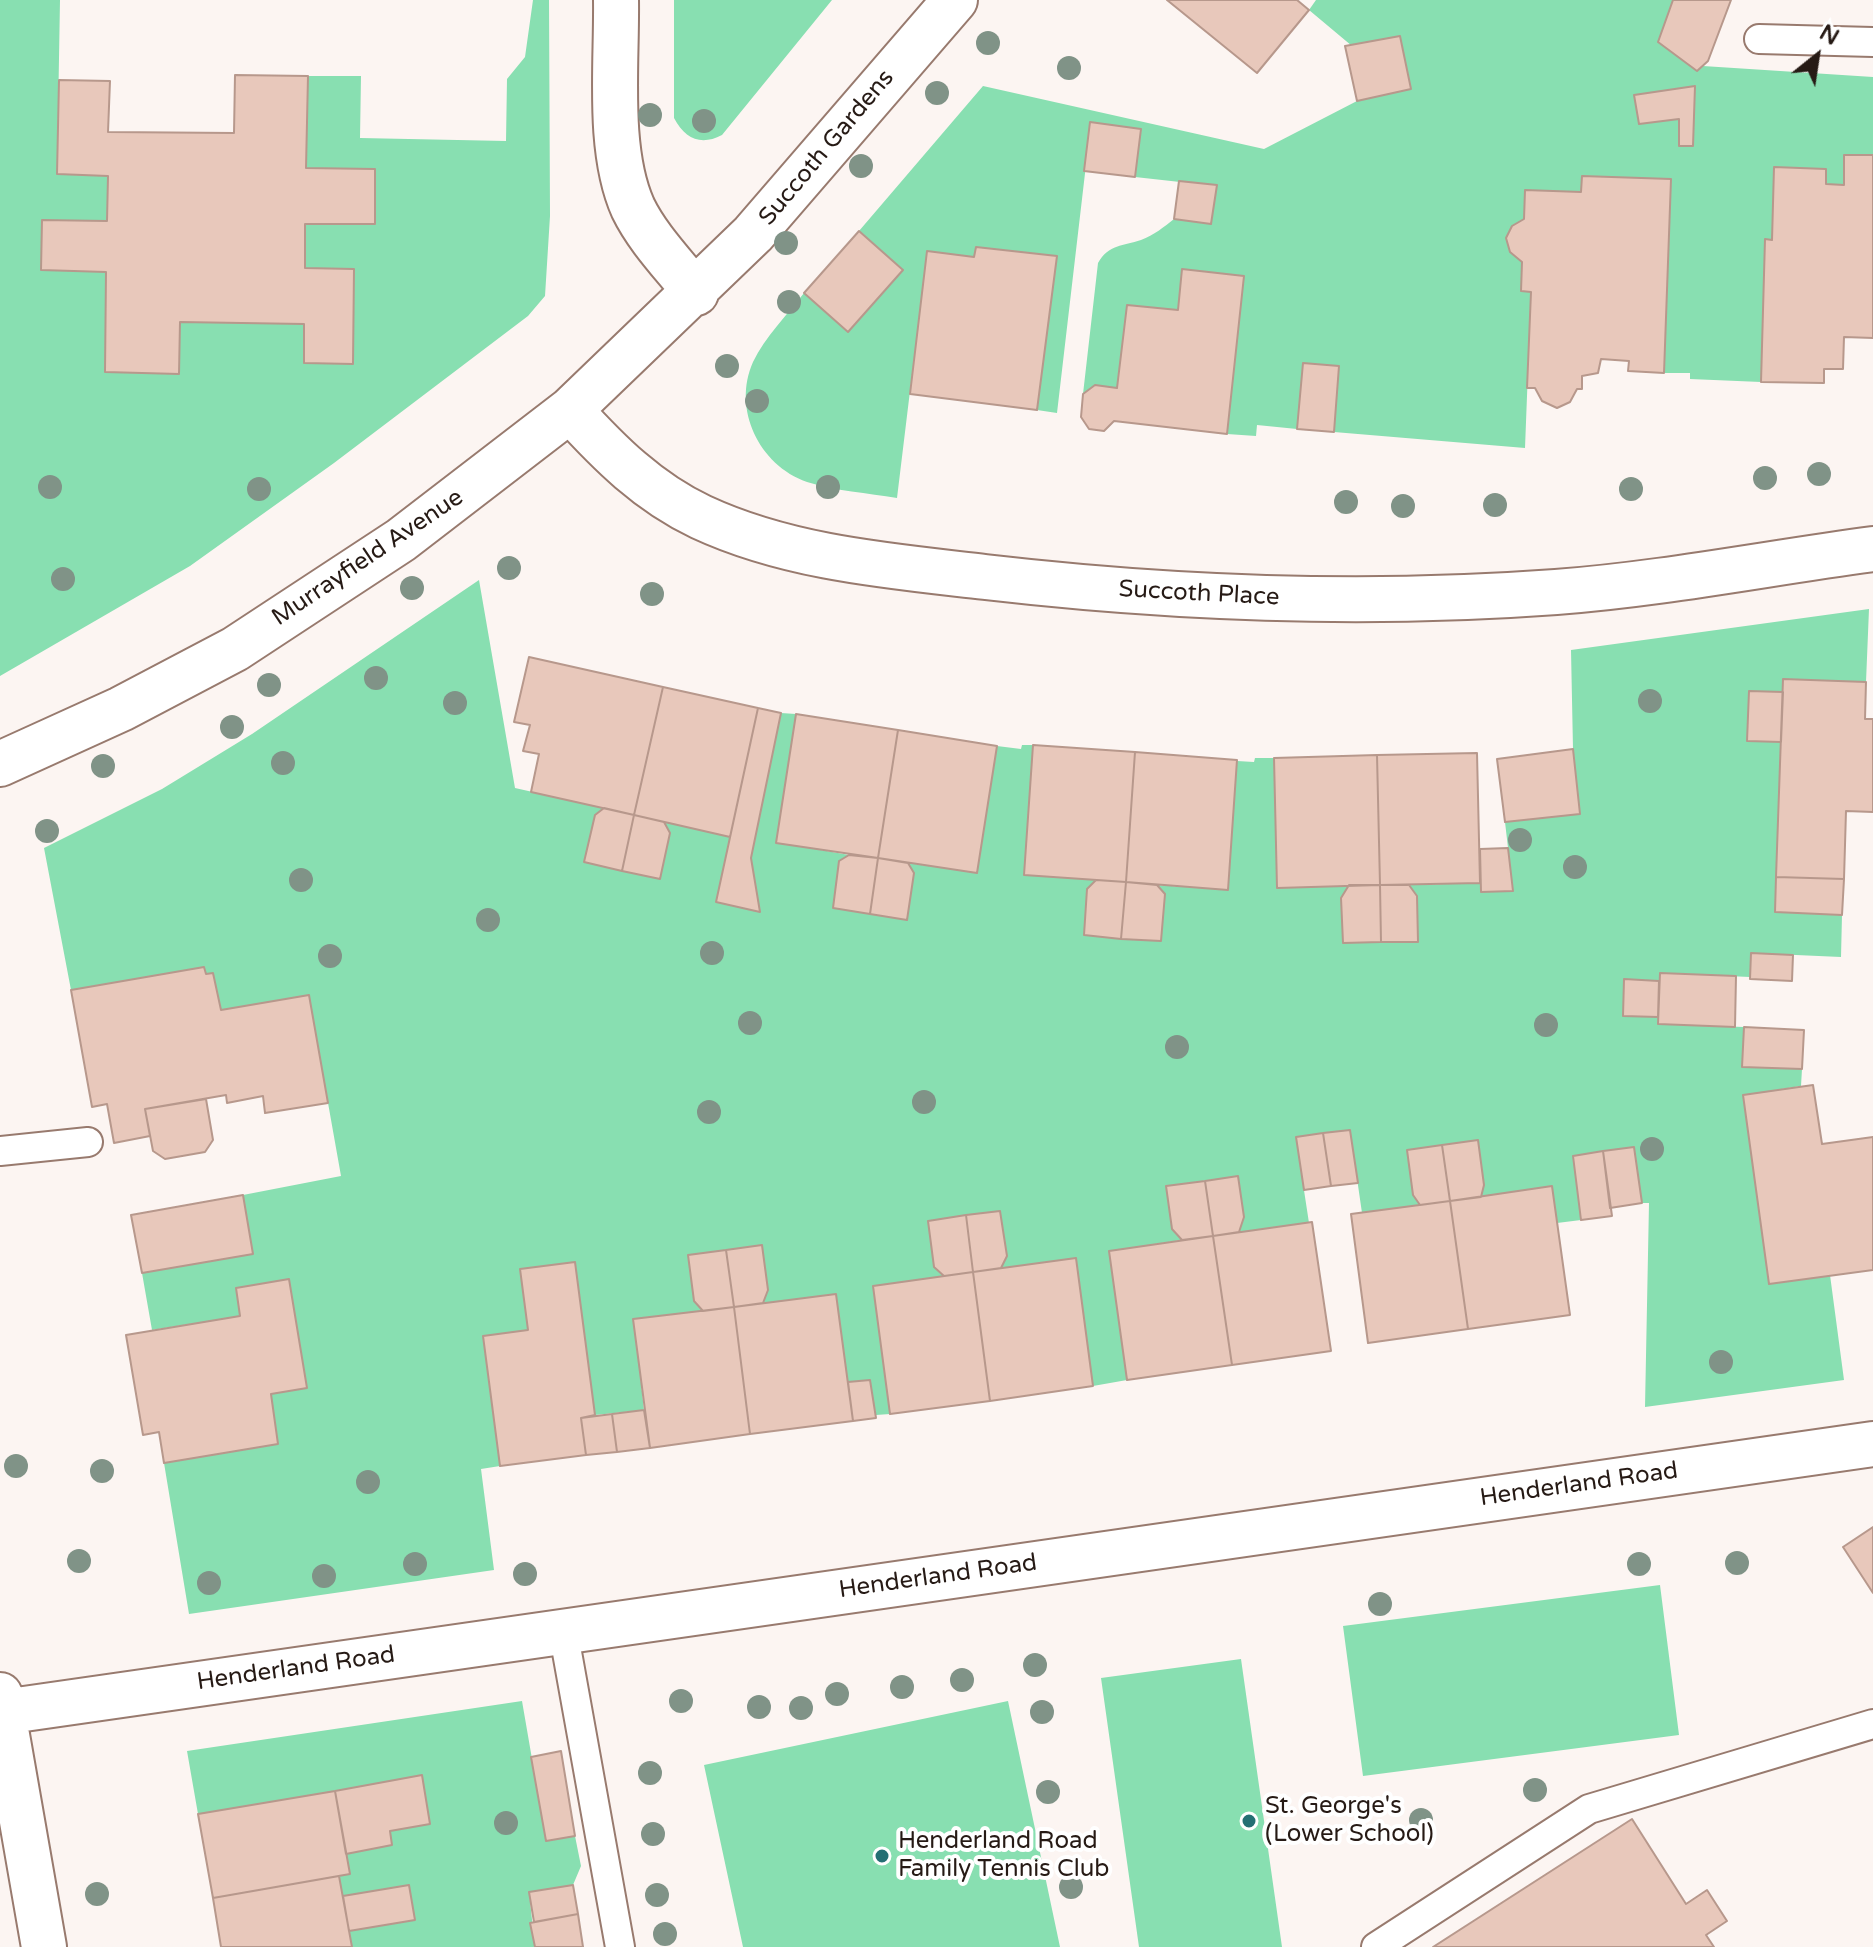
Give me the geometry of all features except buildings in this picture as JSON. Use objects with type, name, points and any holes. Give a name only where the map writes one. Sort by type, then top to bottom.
[{"type":"street","points":[[616,0],[618,132],[624,184],[648,232],[696,293]]},
{"type":"street","name":"Succoth Gardens","points":[[696,293],[772,214],[955,0]]},
{"type":"street","name":"Murrayfield Avenue","points":[[0,764],[121,709],[235,649],[401,540],[570,410],[696,293]]},
{"type":"street","name":"Succoth Place","points":[[570,410],[632,474],[663,497],[738,532],[855,560],[1073,587],[1254,598],[1485,596],[1633,584],[1873,549]]},
{"type":"street","name":"Henderland Road","points":[[1,1704],[563,1630],[1873,1444]]},
{"type":"street","points":[[1,1704],[44,1947]]},
{"type":"lane","points":[[1759,39],[1873,42]]},
{"type":"lane","points":[[0,1151],[88,1142]]},
{"type":"lane","points":[[563,1630],[620,1947]]},
{"type":"lane","points":[[1376,1947],[1589,1809],[1873,1724]]},
{"type":"green space","points":[[0,0],[60,0],[57,174],[108,176],[107,221],[42,220],[41,270],[106,272],[105,372],[179,374],[180,322],[304,324],[304,363],[353,363],[354,269],[305,268],[305,224],[375,224],[375,169],[306,168],[308,76],[361,76],[360,138],[506,141],[507,79],[525,57],[533,0],[549,0],[550,216],[545,296],[528,316],[334,463],[190,566],[0,676]]},
{"type":"green space","points":[[674,0],[832,0],[722,135],[700,140],[688,136],[674,118]]},
{"type":"green space","points":[[1316,0],[1673,0],[1658,42],[1697,71],[1703,66],[1873,77],[1873,155],[1844,155],[1844,185],[1826,184],[1826,169],[1774,168],[1772,240],[1765,240],[1761,382],[1690,379],[1690,373],[1664,373],[1671,180],[1583,176],[1581,192],[1525,190],[1524,219],[1512,226],[1506,238],[1510,252],[1522,262],[1521,291],[1531,292],[1525,448],[1334,432],[1303,363],[1297,429],[1257,425],[1256,436],[1227,434],[1243,276],[1182,269],[1178,310],[1127,305],[1117,388],[1096,385],[1083,394],[1098,263],[1112,249],[1146,238],[1174,219],[1211,223],[1216,186],[1135,177],[1141,129],[1091,122],[1057,413],[1037,410],[1057,256],[976,247],[974,257],[927,251],[897,498],[807,482],[775,463],[763,449],[748,416],[746,398],[747,380],[758,353],[804,293],[848,332],[903,270],[859,231],[983,86],[1264,149],[1357,101],[1411,89],[1400,36],[1352,46],[1309,10]],"holes":[[[1694,87],[1693,146],[1679,146],[1679,119],[1639,124],[1634,95]]]},
{"type":"green space","points":[[479,580],[515,788],[604,808],[585,862],[659,879],[670,834],[664,822],[730,837],[716,902],[760,912],[751,858],[781,713],[796,714],[776,842],[849,855],[839,861],[833,908],[907,920],[908,863],[977,873],[997,746],[1021,749],[1022,745],[1033,745],[1024,875],[1096,880],[1087,889],[1085,935],[1161,941],[1165,894],[1157,885],[1228,890],[1237,761],[1274,758],[1278,887],[1349,885],[1341,898],[1343,943],[1417,942],[1417,896],[1409,885],[1480,883],[1481,892],[1513,891],[1505,822],[1580,814],[1573,749],[1571,650],[1869,609],[1866,682],[1784,679],[1783,692],[1749,691],[1747,741],[1781,742],[1775,911],[1842,915],[1841,957],[1751,953],[1750,977],[1660,973],[1659,981],[1625,979],[1623,1015],[1658,1017],[1658,1024],[1744,1027],[1743,1067],[1802,1069],[1801,1086],[1743,1095],[1769,1283],[1830,1275],[1844,1380],[1645,1407],[1649,1203],[1642,1203],[1633,1147],[1573,1156],[1581,1220],[1557,1223],[1552,1186],[1481,1197],[1484,1185],[1478,1140],[1407,1150],[1413,1195],[1420,1205],[1362,1213],[1350,1130],[1296,1138],[1309,1223],[1239,1232],[1244,1217],[1238,1176],[1166,1186],[1172,1229],[1182,1240],[1109,1251],[1127,1380],[1093,1386],[1076,1259],[1001,1268],[1007,1256],[1000,1211],[928,1221],[934,1267],[944,1276],[873,1286],[890,1414],[876,1415],[870,1380],[848,1382],[836,1294],[763,1303],[768,1290],[762,1245],[688,1255],[703,1311],[634,1319],[644,1410],[595,1415],[575,1263],[520,1269],[528,1330],[483,1336],[500,1466],[481,1469],[494,1570],[189,1614],[164,1463],[278,1444],[271,1394],[307,1388],[289,1280],[236,1288],[240,1316],[152,1330],[142,1273],[253,1254],[243,1195],[341,1176],[309,996],[221,1010],[213,973],[206,974],[203,967],[71,990],[44,848],[162,789],[252,734]]},
{"type":"green space","points":[[1660,1585],[1679,1735],[1363,1776],[1343,1626]]},
{"type":"green space","points":[[1241,1659],[1282,1947],[1139,1947],[1101,1678]]},
{"type":"green space","points":[[522,1701],[546,1840],[575,1836],[581,1866],[573,1885],[529,1892],[535,1947],[352,1947],[349,1931],[415,1920],[408,1885],[343,1896],[339,1876],[350,1874],[346,1854],[392,1845],[390,1831],[422,1776],[198,1814],[187,1751]]},
{"type":"green space","name":"Henderland Road Family Tennis Club","points":[[1008,1701],[1060,1947],[743,1947],[704,1765]]},
{"type":"place","name":"St. George's (Lower School)","points":[[1249,1821]]},
{"type":"place","name":"Henderland Road Family Tennis Club","points":[[882,1856]]}]
